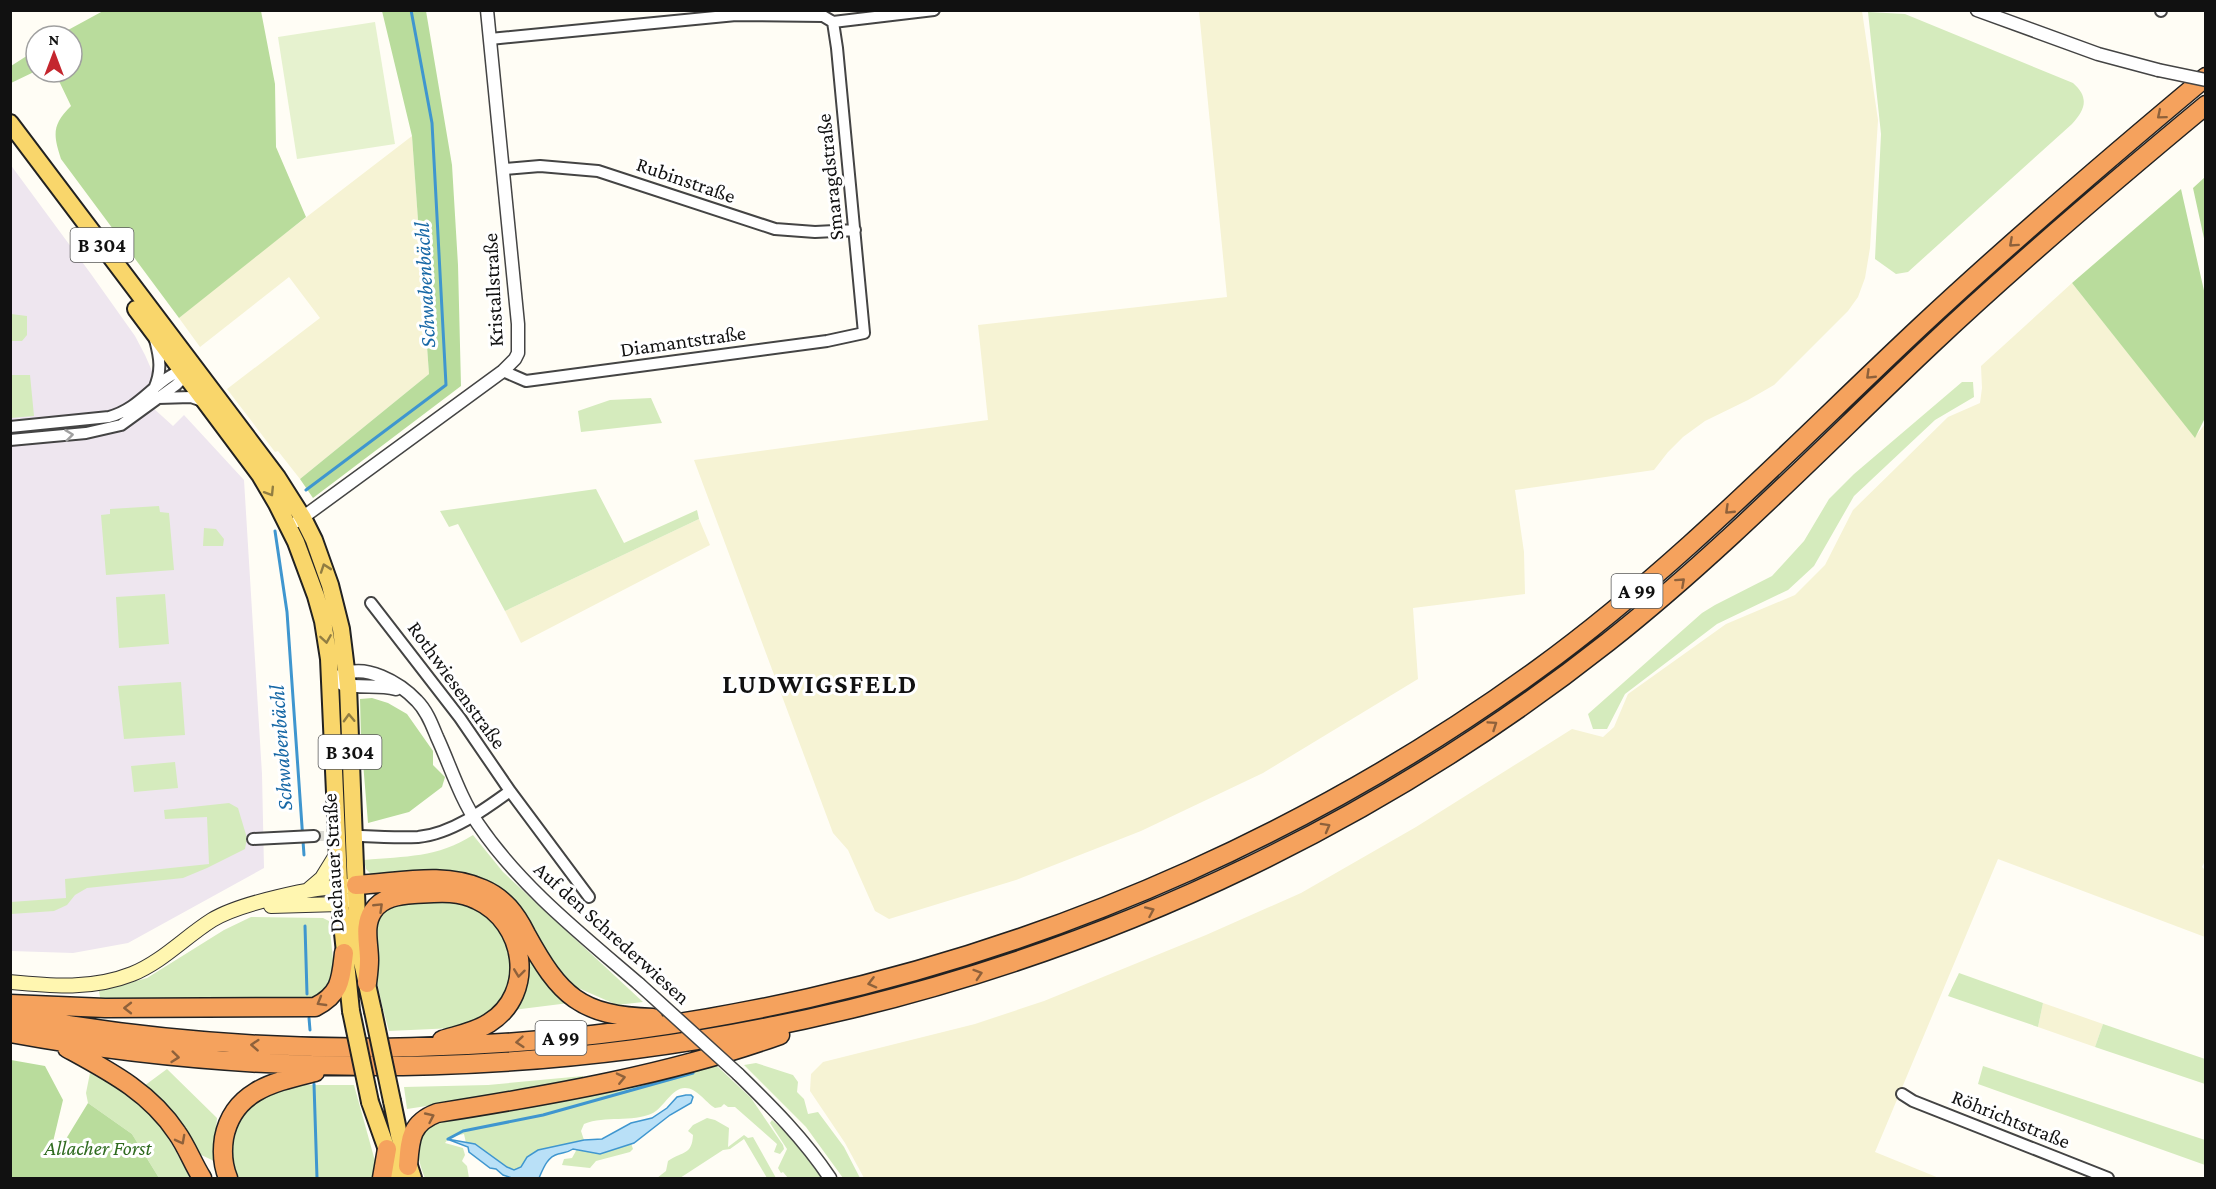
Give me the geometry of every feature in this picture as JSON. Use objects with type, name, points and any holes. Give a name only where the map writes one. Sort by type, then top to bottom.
[{"type":"highway","name":"A 99","points":[[10,1014],[185,1040],[265,1046],[418,1047],[555,1039],[703,1020],[793,1002],[897,977],[1010,942],[1099,910],[1214,860],[1277,829],[1381,772],[1539,669],[1670,564],[1924,323],[2057,204],[2205,79]]},
{"type":"highway","name":"A 99","points":[[10,1034],[216,1061],[332,1067],[468,1066],[615,1053],[727,1036],[841,1012],[958,980],[1077,940],[1185,896],[1322,829],[1390,790],[1490,727],[1563,676],[1673,589],[1991,290],[2205,105]]},
{"type":"highway","points":[[351,887],[436,879],[457,881],[484,889],[507,904],[551,976],[566,993],[577,1001],[603,1013],[617,1016],[703,1020]]},
{"type":"highway","points":[[367,983],[369,920],[377,907],[388,899],[429,893],[459,894],[488,905],[507,923],[519,948],[520,969],[515,991],[504,1010],[490,1023],[478,1029],[418,1047]]},
{"type":"highway","points":[[10,1004],[105,1008],[315,1007],[335,993],[342,976],[344,952]]},
{"type":"highway","points":[[406,1174],[412,1137],[417,1125],[426,1117],[437,1113],[560,1092],[674,1066],[741,1049],[841,1012]]},
{"type":"highway","points":[[55,1041],[123,1079],[162,1112],[179,1134],[202,1179]]},
{"type":"highway","points":[[228,1179],[222,1149],[229,1119],[235,1109],[255,1091],[332,1067]]},
{"type":"highway","points":[[382,1179],[387,1149]]},
{"type":"main road","name":"Dachauer Straße","points":[[10,123],[187,371],[205,402],[317,548],[330,585],[341,628],[348,679],[351,887],[362,962],[406,1174]]},
{"type":"main road","name":"Dachauer Straße","points":[[10,140],[154,333],[277,477],[296,522],[323,621],[331,681],[338,852],[351,887]]},
{"type":"main road","points":[[10,982],[78,986],[119,978],[147,966],[214,919],[245,907],[312,889],[322,878],[338,852]]},
{"type":"main road","name":"Dachauer Straße","points":[[351,887],[340,904],[351,1011],[370,1102],[387,1149],[406,1174]]},
{"type":"main road","points":[[304,892],[351,887]]},
{"type":"main road","points":[[245,907],[340,904]]},
{"type":"street","name":"Kristallstraße","points":[[296,522],[515,359],[519,344],[487,10]]},
{"type":"street","points":[[490,39],[736,13],[823,16],[833,22],[934,10]]},
{"type":"street","points":[[1977,10],[2098,54],[2158,70],[2205,79]]},
{"type":"street","name":"Smaragdstraße","points":[[833,22],[865,328]]},
{"type":"street","name":"Rubinstraße","points":[[504,169],[540,166],[598,171],[775,229],[815,232],[855,230]]},
{"type":"street","name":"Diamantstraße","points":[[503,370],[526,381],[854,337],[864,333],[865,328]]},
{"type":"street","points":[[154,333],[160,361],[156,394]]},
{"type":"street","points":[[10,440],[121,425],[156,394],[187,371]]},
{"type":"street","points":[[11,428],[115,416],[156,394],[190,397],[205,402]]},
{"type":"street","name":"Rothwiesenstraße","points":[[371,603],[460,718],[510,791],[589,897]]},
{"type":"street","name":"Auf den Schrederwiesen","points":[[331,681],[348,679],[382,685],[403,690],[417,700],[425,712],[473,816],[498,851],[521,877],[782,1116],[807,1145],[830,1179]]},
{"type":"street","points":[[361,836],[420,837],[443,831],[473,816],[510,791]]},
{"type":"street","points":[[253,839],[314,836]]},
{"type":"street","name":"Röhrichtstraße","points":[[1902,1094],[1913,1101],[2108,1179]]},
{"type":"shaded area","points":[[1199,11],[1862,11],[1878,120],[1870,248],[1865,278],[1858,297],[1848,311],[1774,385],[1705,421],[1683,437],[1654,470],[1515,490],[1524,552],[1525,594],[1413,608],[1418,679],[1263,773],[1141,831],[1016,880],[889,919],[875,911],[848,850],[833,833],[694,460],[988,420],[978,325],[1227,297]]},
{"type":"shaded area","points":[[412,136],[429,374],[300,479],[278,451],[275,452],[227,389],[320,318],[289,277],[200,347],[179,318],[231,275]]},
{"type":"shaded area","points":[[10,164],[135,336],[156,380],[141,397],[173,426],[184,415],[244,480],[262,774],[264,868],[128,943],[73,953],[11,951]]},
{"type":"shaded area","points":[[2072,283],[2195,437],[2205,424],[2206,859],[2202,867],[2206,871],[2205,937],[1998,859],[1875,1152],[1939,1178],[864,1178],[845,1143],[810,1091],[811,1074],[823,1062],[975,1024],[1044,1001],[1206,935],[1301,893],[1416,827],[1572,729],[1603,737],[1614,727],[1628,694],[1726,624],[1795,595],[1825,565],[1853,510],[1948,417],[1980,403],[1981,366]]},
{"type":"shaded area","points":[[699,519],[710,545],[521,643],[505,611]]},
{"type":"shaded area","points":[[2043,1003],[2103,1024],[2095,1047],[2038,1027]]},
{"type":"green space","points":[[103,11],[261,11],[275,84],[276,147],[306,217],[179,318],[61,159],[56,130],[60,119],[71,106],[60,84],[84,84],[84,24],[79,24]]},
{"type":"green space","points":[[382,11],[426,11],[452,165],[458,265],[461,386],[313,498],[300,479],[429,374],[412,136]]},
{"type":"green space","points":[[1868,12],[1905,14],[2073,83],[2082,93],[2084,103],[2072,124],[1908,272],[1896,274],[1875,259],[1881,134]]},
{"type":"green space","points":[[375,22],[395,144],[297,159],[278,37]]},
{"type":"green space","points":[[24,58],[24,77],[11,83],[11,66]]},
{"type":"green space","points":[[2205,177],[2205,243],[2193,188]]},
{"type":"green space","points":[[2181,189],[2205,295],[2205,418],[2195,438],[2072,283]]},
{"type":"green space","points":[[11,314],[27,316],[27,335],[22,341],[11,341]]},
{"type":"green space","points":[[11,375],[30,375],[34,416],[11,418]]},
{"type":"green space","points":[[1962,382],[1973,382],[1974,397],[1935,420],[1854,496],[1814,566],[1788,590],[1717,624],[1625,694],[1607,729],[1593,729],[1588,714],[1702,613],[1772,576],[1804,541],[1829,499],[1854,474]]},
{"type":"green space","points":[[651,398],[662,423],[581,432],[578,411],[610,400]]},
{"type":"green space","points":[[596,489],[624,543],[697,510],[699,519],[505,611],[458,524],[449,527],[440,511]]},
{"type":"green space","points":[[159,506],[160,512],[169,513],[174,570],[106,575],[101,515],[110,514],[110,509]]},
{"type":"green space","points":[[204,528],[216,529],[224,539],[223,546],[203,546]]},
{"type":"green space","points":[[165,594],[169,644],[119,648],[116,597]]},
{"type":"green space","points":[[181,682],[185,735],[124,739],[118,686]]},
{"type":"green space","points":[[372,698],[388,703],[407,714],[433,751],[433,765],[445,777],[442,787],[409,812],[368,823],[360,699]]},
{"type":"green space","points":[[175,762],[178,788],[134,792],[131,766]]},
{"type":"green space","points":[[229,803],[238,808],[247,838],[245,849],[183,878],[87,888],[75,895],[67,905],[54,911],[11,914],[11,902],[66,898],[65,879],[209,864],[207,817],[165,819],[164,810]]},
{"type":"green space","points":[[473,835],[503,872],[643,1002],[617,1005],[576,987],[556,966],[521,910],[469,876],[448,871],[417,870],[371,874],[366,869],[364,860],[421,855],[460,843]]},
{"type":"green space","points":[[453,899],[480,908],[506,929],[512,951],[512,981],[504,1000],[481,1020],[454,1028],[389,1031],[374,960],[377,923],[384,909],[397,901]]},
{"type":"green space","points":[[251,917],[323,918],[329,921],[335,978],[317,999],[101,1003],[99,991],[147,978],[224,930]]},
{"type":"green space","points":[[525,951],[549,986],[569,1003],[513,1010]]},
{"type":"green space","points":[[1959,973],[2043,1003],[2038,1027],[1948,996]]},
{"type":"green space","points":[[2103,1024],[2205,1059],[2205,1084],[2095,1047]]},
{"type":"green space","name":"Allacher Forst","points":[[11,1060],[45,1066],[63,1100],[52,1146],[58,1152],[88,1103],[132,1134],[159,1178],[11,1178]]},
{"type":"green space","points":[[756,1063],[793,1075],[798,1082],[797,1092],[804,1099],[808,1114],[818,1112],[844,1147],[860,1178],[843,1178],[806,1127],[744,1065]]},
{"type":"green space","points":[[710,1064],[711,1067],[717,1066],[751,1098],[783,1145],[784,1149],[780,1154],[774,1152],[777,1144],[735,1107],[728,1107],[724,1104],[715,1108],[697,1093],[685,1088],[676,1091],[657,1110],[645,1116],[592,1121],[584,1124],[581,1131],[584,1140],[538,1150],[527,1157],[521,1167],[514,1170],[479,1148],[466,1143],[464,1134],[450,1137],[445,1143],[463,1148],[465,1155],[462,1161],[467,1166],[469,1178],[425,1178],[420,1163],[418,1142],[428,1121]]},
{"type":"green space","points":[[1983,1066],[2205,1140],[2205,1165],[1978,1084]]},
{"type":"green space","points":[[167,1069],[217,1118],[214,1161],[195,1152],[144,1086]]},
{"type":"green space","points":[[90,1073],[124,1090],[145,1108],[170,1141],[190,1178],[159,1178],[132,1134],[88,1103],[86,1093]]},
{"type":"green space","points":[[583,1076],[583,1082],[407,1109],[404,1087],[488,1085]]},
{"type":"green space","points":[[295,1085],[354,1085],[375,1161],[374,1178],[237,1178],[229,1163],[231,1135],[240,1112],[260,1095]]},
{"type":"green space","points":[[707,1118],[729,1128],[728,1147],[744,1135],[748,1138],[753,1137],[776,1178],[767,1178],[744,1139],[680,1178],[657,1178],[666,1171],[668,1161],[689,1149],[693,1135],[688,1131],[693,1125]]},
{"type":"green space","points":[[772,1120],[790,1136],[822,1178],[788,1178],[783,1172],[781,1173],[778,1168],[787,1149],[770,1123]]},
{"type":"green space","points":[[631,1143],[633,1149],[630,1152],[596,1161],[590,1168],[562,1165],[564,1159],[572,1158],[577,1149],[600,1154]]},
{"type":"water","points":[[686,1095],[693,1097],[691,1103],[670,1115],[634,1143],[600,1154],[573,1149],[558,1154],[548,1161],[539,1178],[512,1178],[503,1175],[469,1152],[468,1147],[447,1139],[475,1144],[514,1170],[521,1167],[527,1157],[538,1150],[584,1140],[602,1139],[631,1123],[652,1118],[667,1108],[677,1097]]},
{"type":"waterway","name":"Schwabenbächl","points":[[306,490],[446,385],[432,123],[411,10]]},
{"type":"waterway","name":"Schwabenbächl","points":[[275,531],[287,612],[304,855]]},
{"type":"waterway","name":"Schwabenbächl","points":[[305,926],[307,994]]},
{"type":"waterway","name":"Schwabenbächl","points":[[309,1018],[310,1030]]},
{"type":"waterway","points":[[448,1139],[463,1131],[543,1115],[693,1073]]},
{"type":"waterway","name":"Schwabenbächl","points":[[314,1084],[317,1178]]},
{"type":"tunnel","points":[[314,836],[341,836]]},
{"type":"district","name":"LUDWIGSFELD","points":[[820,684]]}]
